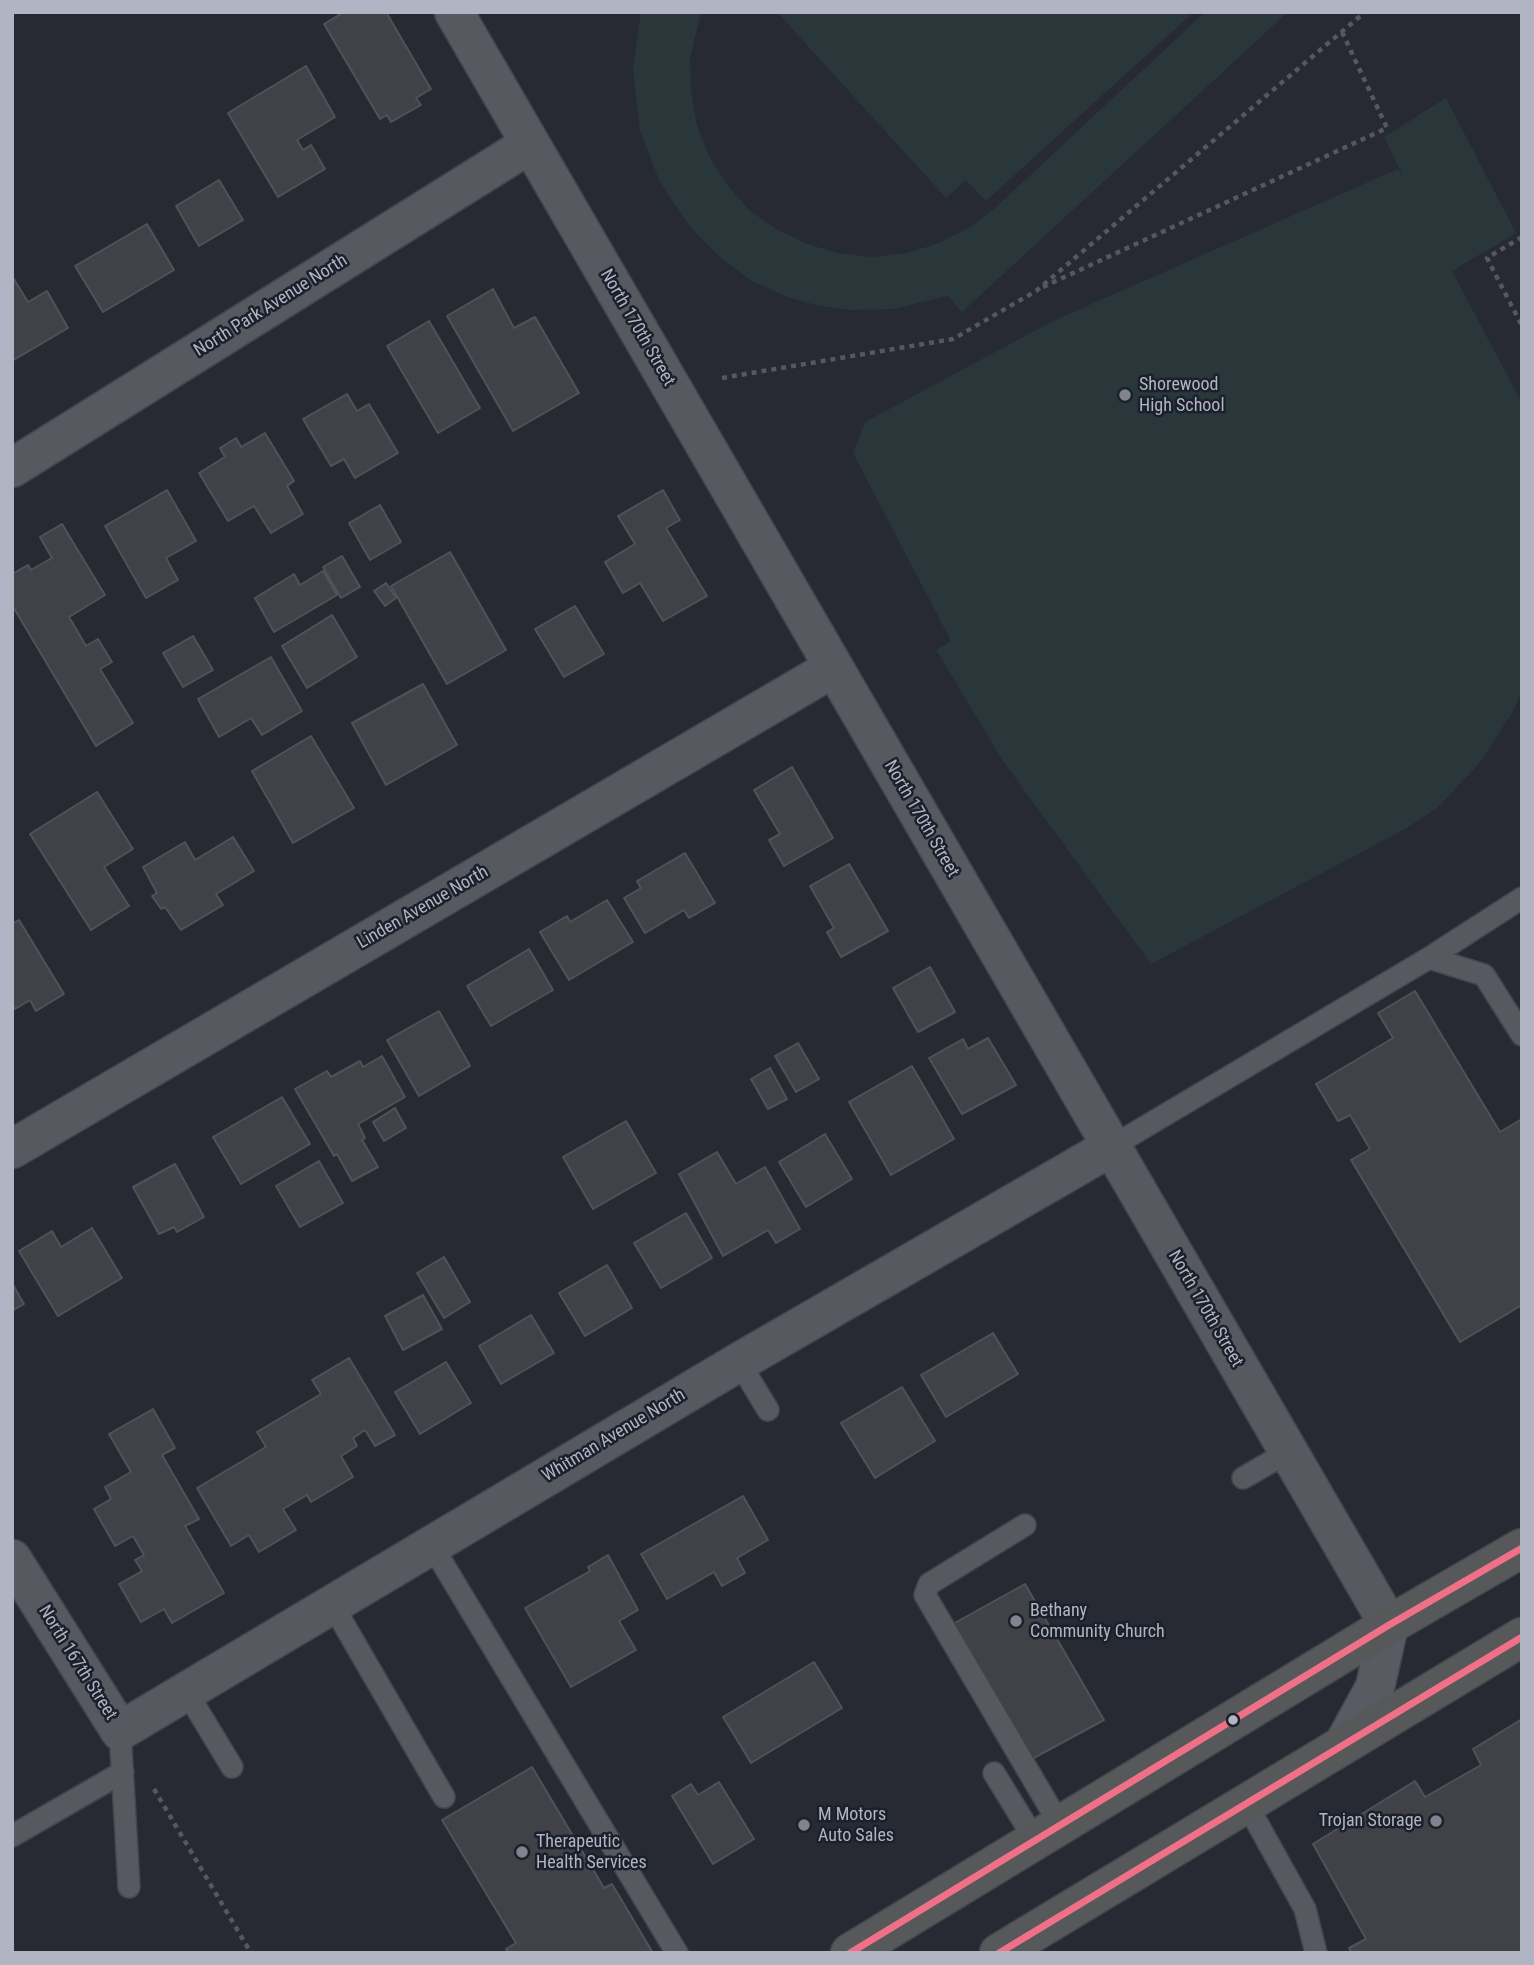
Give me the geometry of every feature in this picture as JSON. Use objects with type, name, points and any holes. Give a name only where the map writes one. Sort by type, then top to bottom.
[{"type":"highway","points":[[850,1953],[1389,1625],[1522,1548]]},
{"type":"highway","points":[[999,1953],[1346,1740],[1522,1637]]},
{"type":"main road","points":[[1346,1740],[1375,1687],[1389,1625]]},
{"type":"street","name":"North 170th Street","points":[[454,12],[1389,1625]]},
{"type":"street","name":"North Park Avenue North","points":[[12,468],[530,144]]},
{"type":"street","name":"Linden Avenue North","points":[[12,1149],[833,668]]},
{"type":"street","name":"Whitman Avenue North","points":[[120,1731],[739,1362],[1111,1146]]},
{"type":"street","name":"North 167th Street","points":[[12,1559],[120,1731]]},
{"type":"lane","points":[[1111,1146],[1217,1086],[1429,958],[1522,898]]},
{"type":"lane","points":[[1429,958],[1484,975],[1522,1035]]},
{"type":"lane","points":[[739,1362],[768,1410]]},
{"type":"lane","points":[[1243,1478],[1288,1452]]},
{"type":"lane","points":[[1025,1525],[929,1584],[925,1595],[1048,1833]]},
{"type":"lane","points":[[431,1544],[677,1953]]},
{"type":"lane","points":[[332,1604],[444,1797]]},
{"type":"lane","points":[[187,1691],[232,1768]]},
{"type":"lane","points":[[120,1731],[129,1887]]},
{"type":"lane","points":[[12,1836],[122,1772]]},
{"type":"lane","points":[[994,1773],[1048,1833]]},
{"type":"lane","points":[[1246,1803],[1305,1909],[1316,1953]]},
{"type":"path","points":[[1036,291],[1365,12]]},
{"type":"path","points":[[722,378],[953,339],[1036,291],[1387,128],[1342,32]]},
{"type":"path","points":[[1522,237],[1486,258],[1522,326]]},
{"type":"path","points":[[120,1731],[251,1953]]},
{"type":"shaded area","points":[[641,12],[701,12],[690,58],[691,92],[697,125],[709,156],[727,185],[749,210],[776,229],[807,244],[838,253],[872,257],[906,253],[937,244],[967,229],[994,209],[1205,12],[1288,12],[962,312],[948,296],[893,309],[852,310],[820,306],[790,298],[752,281],[720,257],[691,228],[660,183],[640,130],[633,70]]},
{"type":"shaded area","points":[[777,12],[1194,12],[986,201],[966,180],[946,198]]},
{"type":"shaded area","points":[[1446,98],[1516,233],[1452,271],[1522,403],[1522,692],[1512,713],[1478,765],[1436,809],[1405,829],[1151,964],[1003,761],[936,650],[951,641],[853,453],[865,422],[1053,321],[1398,169],[1404,178],[1384,137]]},
{"type":"building","points":[[344,12],[386,12],[431,89],[416,98],[421,105],[391,122],[387,115],[380,119],[324,24]]},
{"type":"building","points":[[306,66],[335,117],[297,140],[303,150],[311,145],[325,169],[278,197],[228,113]]},
{"type":"building","points":[[219,180],[243,220],[199,246],[176,206]]},
{"type":"building","points":[[147,224],[174,270],[103,312],[75,266]]},
{"type":"building","points":[[12,276],[28,302],[47,291],[68,328],[12,361]]},
{"type":"building","points":[[493,289],[514,328],[535,317],[579,393],[513,431],[447,316]]},
{"type":"building","points":[[429,321],[480,408],[438,433],[387,346]]},
{"type":"building","points":[[347,394],[357,411],[369,404],[398,453],[355,478],[344,459],[331,466],[303,419]]},
{"type":"building","points":[[265,433],[294,481],[287,486],[303,514],[271,533],[254,506],[228,521],[199,473],[225,457],[220,448],[236,438],[241,447]]},
{"type":"building","points":[[167,490],[196,541],[166,558],[178,580],[146,598],[105,526]]},
{"type":"building","points":[[663,490],[680,520],[666,528],[707,596],[663,621],[640,583],[623,593],[605,562],[635,544],[618,516]]},
{"type":"building","points":[[380,505],[401,542],[370,560],[349,523]]},
{"type":"building","points":[[62,524],[105,595],[69,617],[86,646],[98,639],[112,662],[100,669],[133,723],[96,746],[12,605],[12,574],[28,565],[31,570],[52,558],[40,537]]},
{"type":"building","points":[[450,552],[506,650],[447,684],[391,586]]},
{"type":"building","points":[[342,556],[360,587],[341,598],[323,567]]},
{"type":"building","points":[[323,571],[337,595],[274,632],[255,598],[294,574],[300,585]]},
{"type":"building","points":[[386,583],[396,598],[385,606],[374,591]]},
{"type":"building","points":[[575,606],[604,654],[564,677],[535,629]]},
{"type":"building","points":[[332,615],[357,657],[307,688],[282,646]]},
{"type":"building","points":[[193,636],[213,670],[183,687],[163,653]]},
{"type":"building","points":[[271,657],[302,711],[262,735],[251,718],[219,737],[198,699]]},
{"type":"building","points":[[423,684],[457,745],[386,785],[352,723]]},
{"type":"building","points":[[311,736],[354,808],[293,843],[252,771]]},
{"type":"building","points":[[792,767],[833,838],[784,866],[769,840],[780,834],[754,790]]},
{"type":"building","points":[[97,792],[133,849],[104,867],[129,906],[91,930],[30,834]]},
{"type":"building","points":[[233,837],[254,871],[216,894],[223,905],[181,930],[165,907],[161,909],[152,896],[157,893],[143,867],[185,842],[195,860]]},
{"type":"building","points":[[685,853],[715,903],[689,918],[684,910],[645,933],[624,898],[641,888],[637,881]]},
{"type":"building","points":[[849,864],[888,931],[841,957],[827,932],[834,928],[810,886]]},
{"type":"building","points":[[607,900],[633,942],[569,980],[540,932],[567,916],[570,922]]},
{"type":"building","points":[[19,920],[64,994],[36,1011],[30,1000],[15,1009],[12,1004],[12,924]]},
{"type":"building","points":[[529,949],[553,990],[491,1026],[467,986]]},
{"type":"building","points":[[930,967],[955,1012],[918,1032],[893,988]]},
{"type":"building","points":[[1415,991],[1500,1132],[1522,1119],[1522,1305],[1460,1342],[1351,1160],[1370,1149],[1350,1115],[1338,1121],[1316,1084],[1393,1038],[1378,1013]]},
{"type":"building","points":[[439,1011],[470,1066],[419,1096],[387,1040]]},
{"type":"building","points":[[988,1038],[1016,1085],[962,1114],[929,1058],[963,1039],[968,1049]]},
{"type":"building","points":[[798,1043],[819,1079],[796,1092],[775,1056]]},
{"type":"building","points":[[382,1056],[405,1097],[358,1124],[365,1138],[362,1140],[378,1167],[352,1181],[337,1154],[334,1156],[295,1089],[327,1071],[331,1077],[360,1061],[363,1067]]},
{"type":"building","points":[[912,1066],[954,1139],[891,1175],[849,1102]]},
{"type":"building","points":[[770,1068],[787,1099],[768,1109],[751,1079]]},
{"type":"building","points":[[282,1097],[310,1144],[241,1184],[213,1137]]},
{"type":"building","points":[[395,1108],[406,1128],[384,1141],[373,1122]]},
{"type":"building","points":[[626,1121],[656,1173],[593,1209],[563,1157]]},
{"type":"building","points":[[825,1134],[852,1179],[806,1207],[779,1162]]},
{"type":"building","points":[[717,1152],[736,1184],[765,1167],[800,1229],[776,1243],[768,1230],[723,1256],[679,1174]]},
{"type":"building","points":[[319,1161],[343,1203],[300,1227],[276,1186]]},
{"type":"building","points":[[175,1164],[204,1217],[177,1232],[174,1227],[159,1234],[133,1187]]},
{"type":"building","points":[[686,1213],[712,1258],[661,1288],[634,1243]]},
{"type":"building","points":[[92,1228],[122,1278],[58,1316],[19,1251],[52,1231],[61,1247]]},
{"type":"building","points":[[444,1257],[470,1302],[444,1318],[417,1273]]},
{"type":"building","points":[[607,1265],[632,1308],[585,1336],[559,1293]]},
{"type":"building","points":[[12,1283],[24,1304],[12,1311]]},
{"type":"building","points":[[423,1295],[442,1329],[403,1350],[385,1316]]},
{"type":"building","points":[[531,1315],[554,1353],[501,1384],[479,1346]]},
{"type":"building","points":[[993,1333],[1018,1374],[946,1417],[921,1375]]},
{"type":"building","points":[[349,1358],[395,1435],[375,1446],[365,1430],[353,1438],[357,1446],[341,1456],[353,1477],[311,1502],[307,1495],[283,1509],[296,1530],[259,1552],[249,1535],[231,1546],[197,1488],[266,1447],[257,1432],[321,1394],[312,1380]]},
{"type":"building","points":[[446,1362],[471,1403],[420,1434],[395,1392]]},
{"type":"building","points":[[902,1387],[935,1441],[875,1478],[841,1423]]},
{"type":"building","points":[[153,1409],[175,1448],[162,1455],[199,1519],[185,1526],[224,1593],[172,1623],[164,1609],[141,1622],[119,1584],[142,1571],[135,1560],[144,1555],[133,1536],[115,1546],[94,1509],[111,1499],[105,1487],[131,1472],[109,1434]]},
{"type":"building","points":[[743,1496],[768,1540],[737,1558],[745,1573],[722,1586],[714,1572],[667,1599],[641,1554]]},
{"type":"building","points":[[608,1555],[638,1610],[619,1621],[636,1650],[571,1687],[525,1608],[590,1571],[588,1567]]},
{"type":"building","points":[[1025,1584],[1104,1720],[1030,1760],[951,1625]]},
{"type":"building","points":[[814,1662],[842,1708],[751,1763],[723,1717]]},
{"type":"building","name":"Trojan Storage","points":[[1522,1719],[1522,1953],[1352,1953],[1349,1948],[1366,1939],[1313,1844],[1415,1781],[1425,1797],[1481,1765],[1473,1749]]},
{"type":"building","name":"Therapeutic Health Services","points":[[532,1767],[604,1888],[612,1884],[653,1953],[508,1953],[506,1949],[516,1943],[442,1820]]},
{"type":"building","points":[[719,1782],[754,1839],[713,1864],[672,1796],[691,1784],[698,1795]]},
{"type":"transit line","points":[[850,1953],[1389,1625],[1522,1548]]},
{"type":"transit line","points":[[999,1953],[1522,1637]]},
{"type":"place","name":"Shorewood High School","points":[[1125,395]]},
{"type":"place","name":"Bethany Community Church","points":[[1016,1621]]},
{"type":"place","name":"Trojan Storage","points":[[1436,1821]]},
{"type":"place","name":"M Motors Auto Sales","points":[[804,1825]]},
{"type":"place","name":"Therapeutic Health Services","points":[[522,1852]]}]
